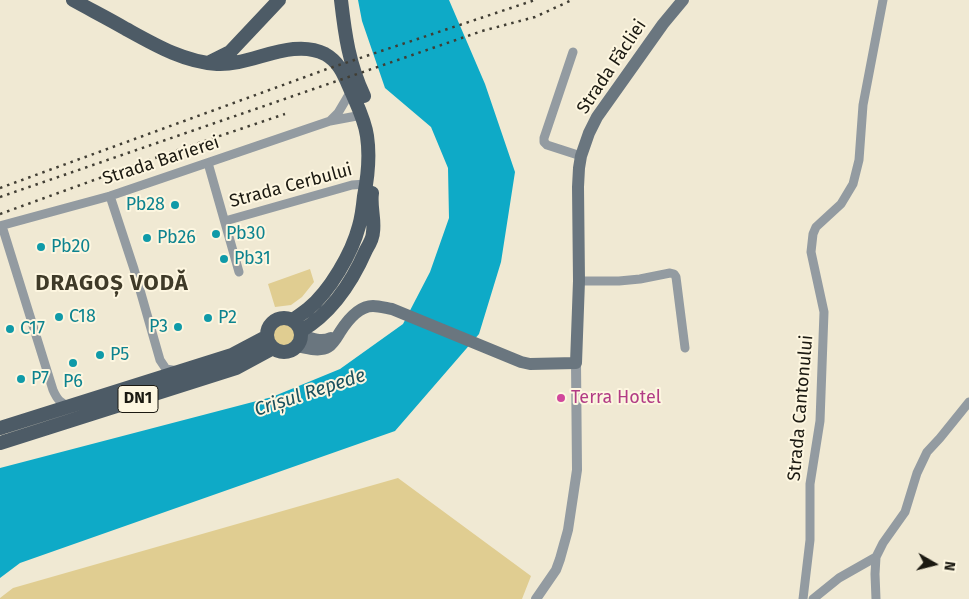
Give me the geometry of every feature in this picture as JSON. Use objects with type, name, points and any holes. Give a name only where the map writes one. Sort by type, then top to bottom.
[{"type":"main road","name":"DN1","points":[[73,0],[154,44],[190,60],[218,64],[294,50],[315,50],[338,64],[362,115],[367,135],[369,160],[366,184],[360,226],[350,251],[330,286],[310,308],[301,331],[293,350],[283,352],[270,343],[267,331],[272,322],[282,317],[301,331]]},
{"type":"main road","points":[[210,63],[230,52],[279,0]]},
{"type":"main road","points":[[341,0],[344,32],[352,68],[372,117],[375,137],[375,176],[371,202],[374,234],[354,276],[345,289],[332,305],[301,331],[318,341],[332,338],[359,310],[372,306],[392,309],[521,362],[530,364],[576,363]]},
{"type":"main road","name":"Strada Făcliei","points":[[576,363],[579,280],[578,187],[581,156],[597,117],[663,24],[684,0]]},
{"type":"main road","name":"DN1","points":[[0,428],[270,343]]},
{"type":"main road","name":"DN1","points":[[0,443],[236,368],[270,343]]},
{"type":"street","name":"Strada Cantonului","points":[[803,599],[810,540],[810,484],[820,421],[824,312],[811,252],[813,234],[816,227],[841,204],[853,184],[859,160],[862,105],[883,0]]},
{"type":"street","points":[[573,52],[544,142],[547,145],[581,156]]},
{"type":"street","points":[[330,121],[338,113],[351,91]]},
{"type":"street","name":"Strada Barierei","points":[[1,226],[110,196],[330,121],[362,115]]},
{"type":"street","name":"Strada Cerbului","points":[[208,163],[239,272]]},
{"type":"street","name":"Strada Cerbului","points":[[225,221],[352,185],[366,184]]},
{"type":"street","points":[[110,196],[134,269],[160,360],[166,369],[181,371]]},
{"type":"street","points":[[1,226],[53,390],[58,401],[69,407]]},
{"type":"street","points":[[579,280],[619,281],[674,274],[676,277],[685,348]]},
{"type":"street","points":[[153,380],[160,360]]},
{"type":"street","name":"Strada Făcliei","points":[[536,599],[556,570],[568,530],[577,470],[576,363]]},
{"type":"street","points":[[49,413],[53,390]]},
{"type":"street","points":[[876,599],[876,557],[883,543],[905,512],[917,473],[927,452],[969,402]]},
{"type":"street","points":[[813,599],[838,578],[876,557]]},
{"type":"shaded area","points":[[310,269],[314,282],[302,297],[291,305],[275,307],[268,284]]},
{"type":"shaded area","points":[[284,324],[292,327],[295,335],[292,343],[284,346],[276,343],[273,335],[276,327]]},
{"type":"shaded area","points":[[398,478],[531,576],[522,599],[0,599],[13,588]]},
{"type":"water","name":"Crișul Repede","points":[[358,0],[449,0],[485,84],[515,172],[501,262],[479,334],[395,431],[20,563],[0,578],[0,468],[272,397],[340,369],[403,324],[430,272],[449,218],[448,168],[431,127],[385,88],[362,21]]},
{"type":"railway","points":[[0,188],[327,69],[535,0]]},
{"type":"railway","points":[[0,197],[482,31],[535,17],[572,0]]},
{"type":"railway","points":[[0,214],[169,153],[285,114]]},
{"type":"place","name":"Pb28","points":[[175,205]]},
{"type":"place","name":"Pb30","points":[[216,234]]},
{"type":"place","name":"Pb26","points":[[147,238]]},
{"type":"place","name":"Pb20","points":[[41,247]]},
{"type":"place","name":"Pb31","points":[[224,259]]},
{"type":"place","name":"C18","points":[[59,317]]},
{"type":"place","name":"P2","points":[[208,318]]},
{"type":"place","name":"P3","points":[[178,327]]},
{"type":"place","name":"C17","points":[[10,329]]},
{"type":"place","name":"P5","points":[[100,355]]},
{"type":"place","name":"P6","points":[[73,363]]},
{"type":"place","name":"P7","points":[[21,379]]},
{"type":"place","name":"Terra Hotel","points":[[561,398]]},
{"type":"district","name":"DRAGOȘ VODĂ","points":[[112,284]]}]
